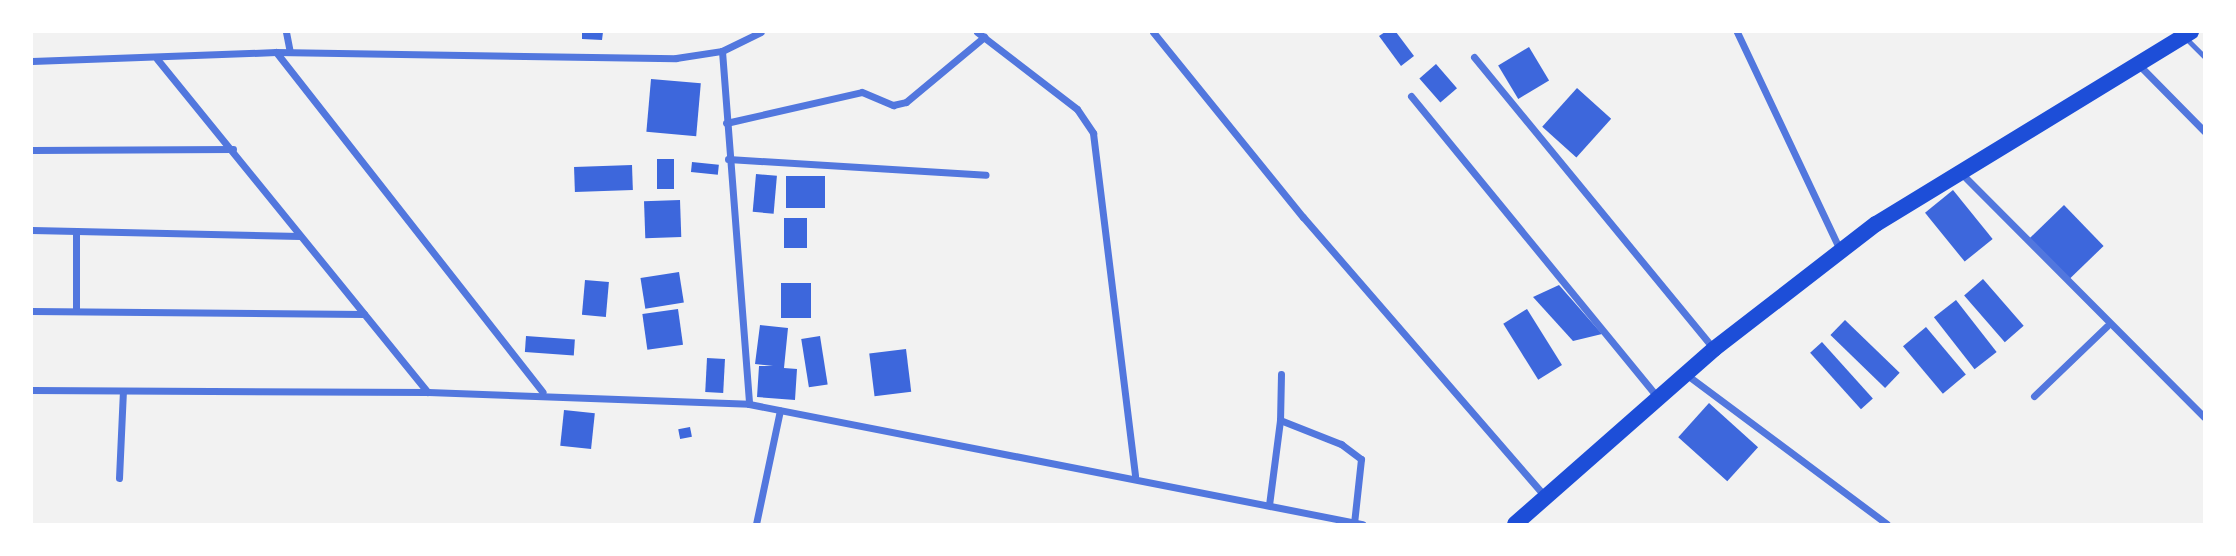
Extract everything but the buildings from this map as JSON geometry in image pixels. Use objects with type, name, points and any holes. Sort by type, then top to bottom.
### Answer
[{"type":"highway","points":[[1515,524],[1544,495],[1714,349],[1840,250],[1958,170],[2188,34]]},
{"type":"street","points":[[286,32],[290,52]]},
{"type":"street","points":[[32,61],[157,59],[276,52],[676,58],[722,51],[761,32]]},
{"type":"street","points":[[1153,32],[1303,217],[1544,495]]},
{"type":"street","points":[[1737,32],[1840,250]]},
{"type":"street","points":[[726,122],[862,92],[893,105],[906,102],[981,34],[1077,109],[1093,133],[1135,475]]},
{"type":"street","points":[[722,51],[728,159],[749,404]]},
{"type":"street","points":[[276,52],[543,392]]},
{"type":"street","points":[[1474,57],[1714,349]]},
{"type":"street","points":[[157,59],[233,149],[300,236],[428,392]]},
{"type":"street","points":[[2139,64],[2204,131]]},
{"type":"street","points":[[1411,96],[1658,398]]},
{"type":"street","points":[[32,150],[233,149]]},
{"type":"street","points":[[728,159],[986,175]]},
{"type":"street","points":[[1958,170],[2107,326],[2204,416]]},
{"type":"street","points":[[32,230],[300,236]]},
{"type":"street","points":[[76,231],[76,311]]},
{"type":"street","points":[[32,311],[364,314]]},
{"type":"street","points":[[2034,396],[2107,326]]},
{"type":"street","points":[[1269,505],[1280,420],[1281,374]]},
{"type":"street","points":[[1686,374],[1887,524]]},
{"type":"street","points":[[32,390],[543,392],[749,404],[1135,475],[1358,524],[1359,456],[1280,420]]},
{"type":"street","points":[[119,478],[123,391]]},
{"type":"street","points":[[757,524],[780,410]]},
{"type":"lane","points":[[2188,34],[2204,56]]}]
